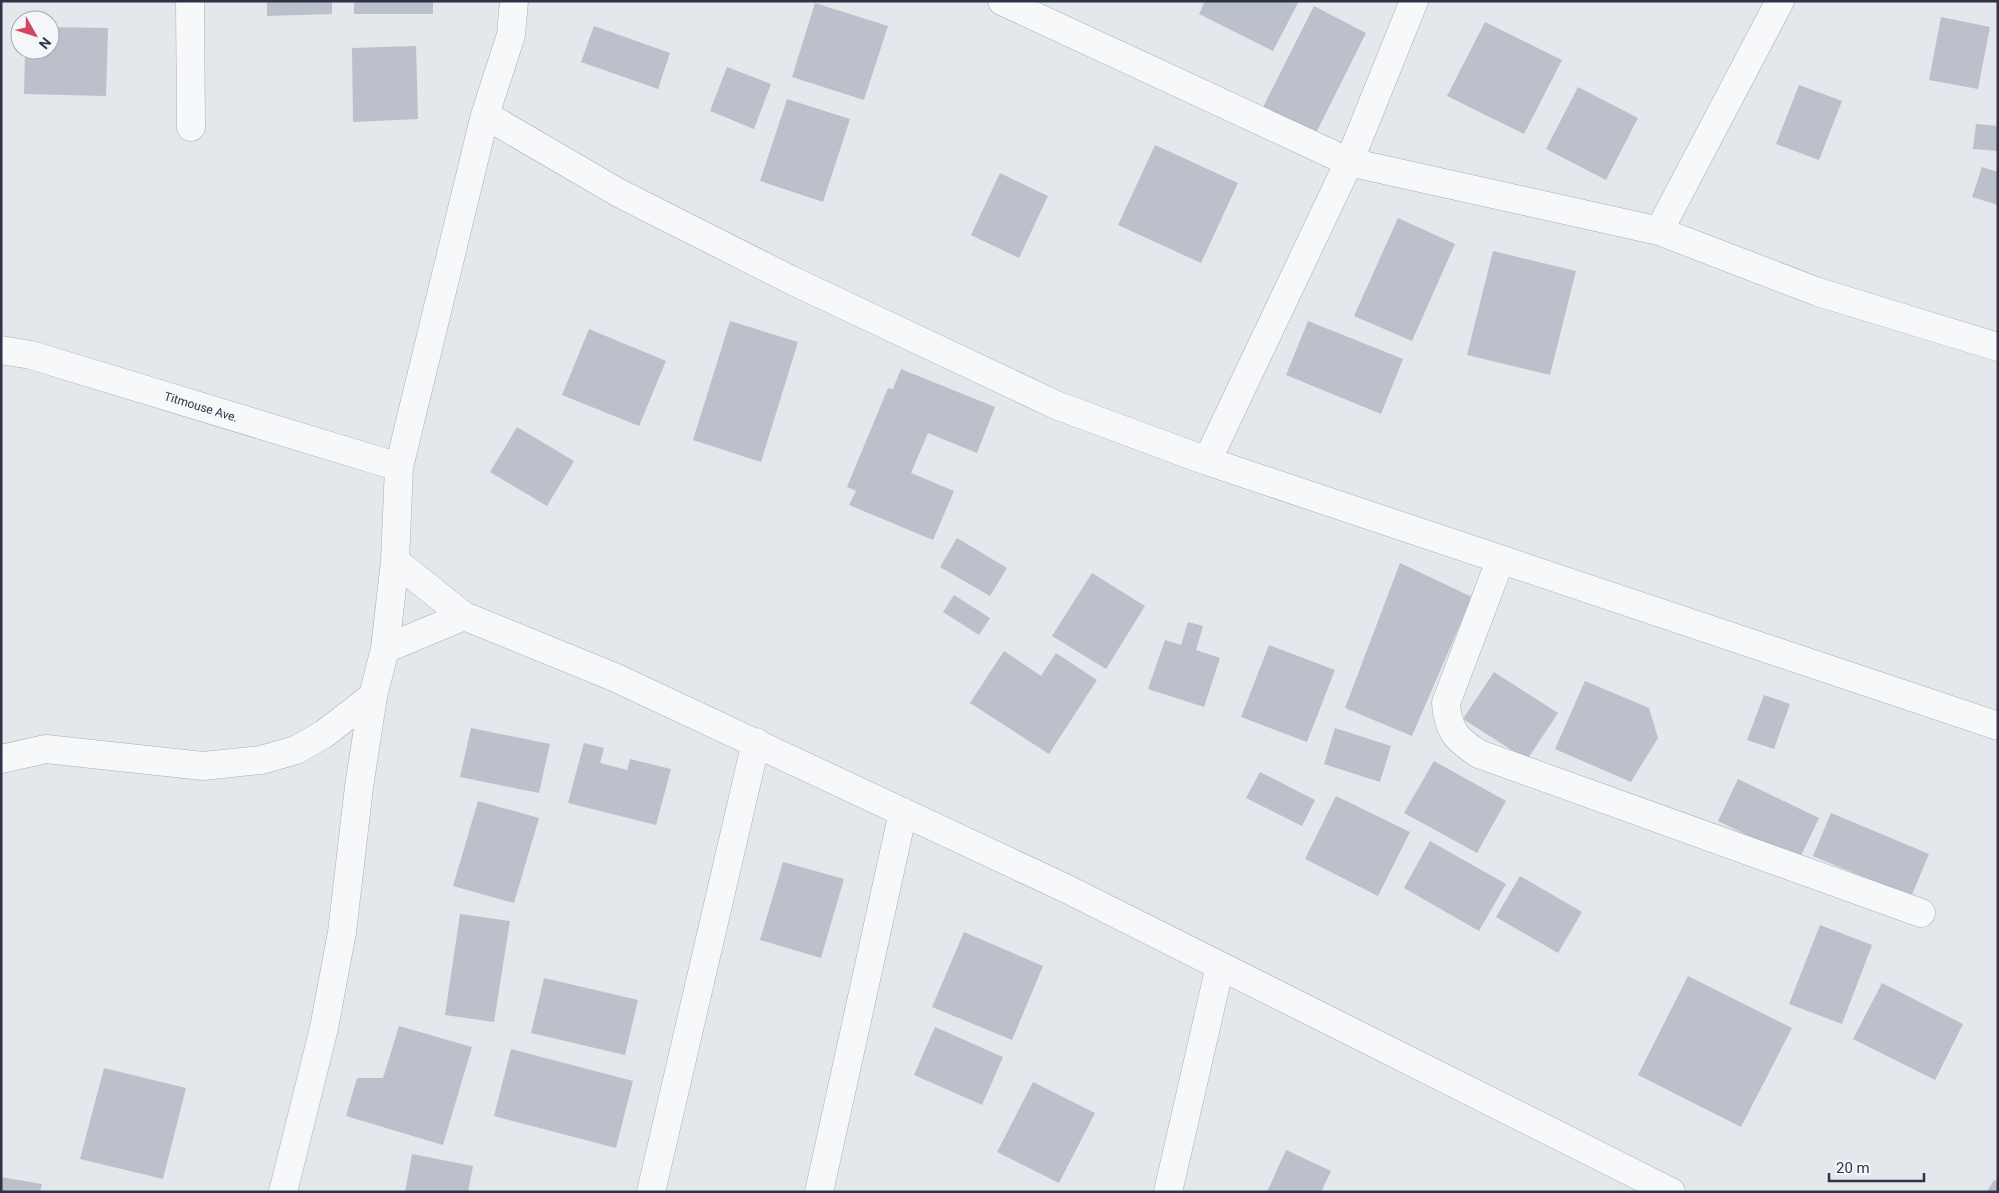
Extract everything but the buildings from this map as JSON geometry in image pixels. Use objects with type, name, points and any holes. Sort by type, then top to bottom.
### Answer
[{"type":"street","points":[[190,1],[191,127]]},
{"type":"street","points":[[283,1192],[324,1028],[342,932],[359,786],[373,696],[385,649],[395,561],[399,467],[484,115],[511,35],[514,1]]},
{"type":"street","points":[[1002,1],[1349,162],[1658,231],[1818,292],[1998,348]]},
{"type":"street","points":[[1207,461],[1349,162],[1414,1]]},
{"type":"street","points":[[1658,231],[1780,1]]},
{"type":"street","points":[[484,115],[619,192],[791,280],[1056,405],[1207,461],[1500,561],[1998,726]]},
{"type":"street","name":"Titmouse Ave.","points":[[1,350],[31,355],[399,467]]},
{"type":"street","points":[[395,561],[464,616],[614,677],[903,812],[1220,966],[1671,1192]]},
{"type":"street","points":[[1500,561],[1446,703],[1447,719],[1457,739],[1479,754],[1921,913]]},
{"type":"street","points":[[385,649],[464,616]]},
{"type":"street","points":[[1,759],[46,750],[202,766],[261,760],[296,750],[324,734],[373,696]]},
{"type":"street","points":[[651,1192],[756,742]]},
{"type":"street","points":[[818,1192],[903,812]]},
{"type":"street","points":[[1168,1192],[1220,966]]}]
